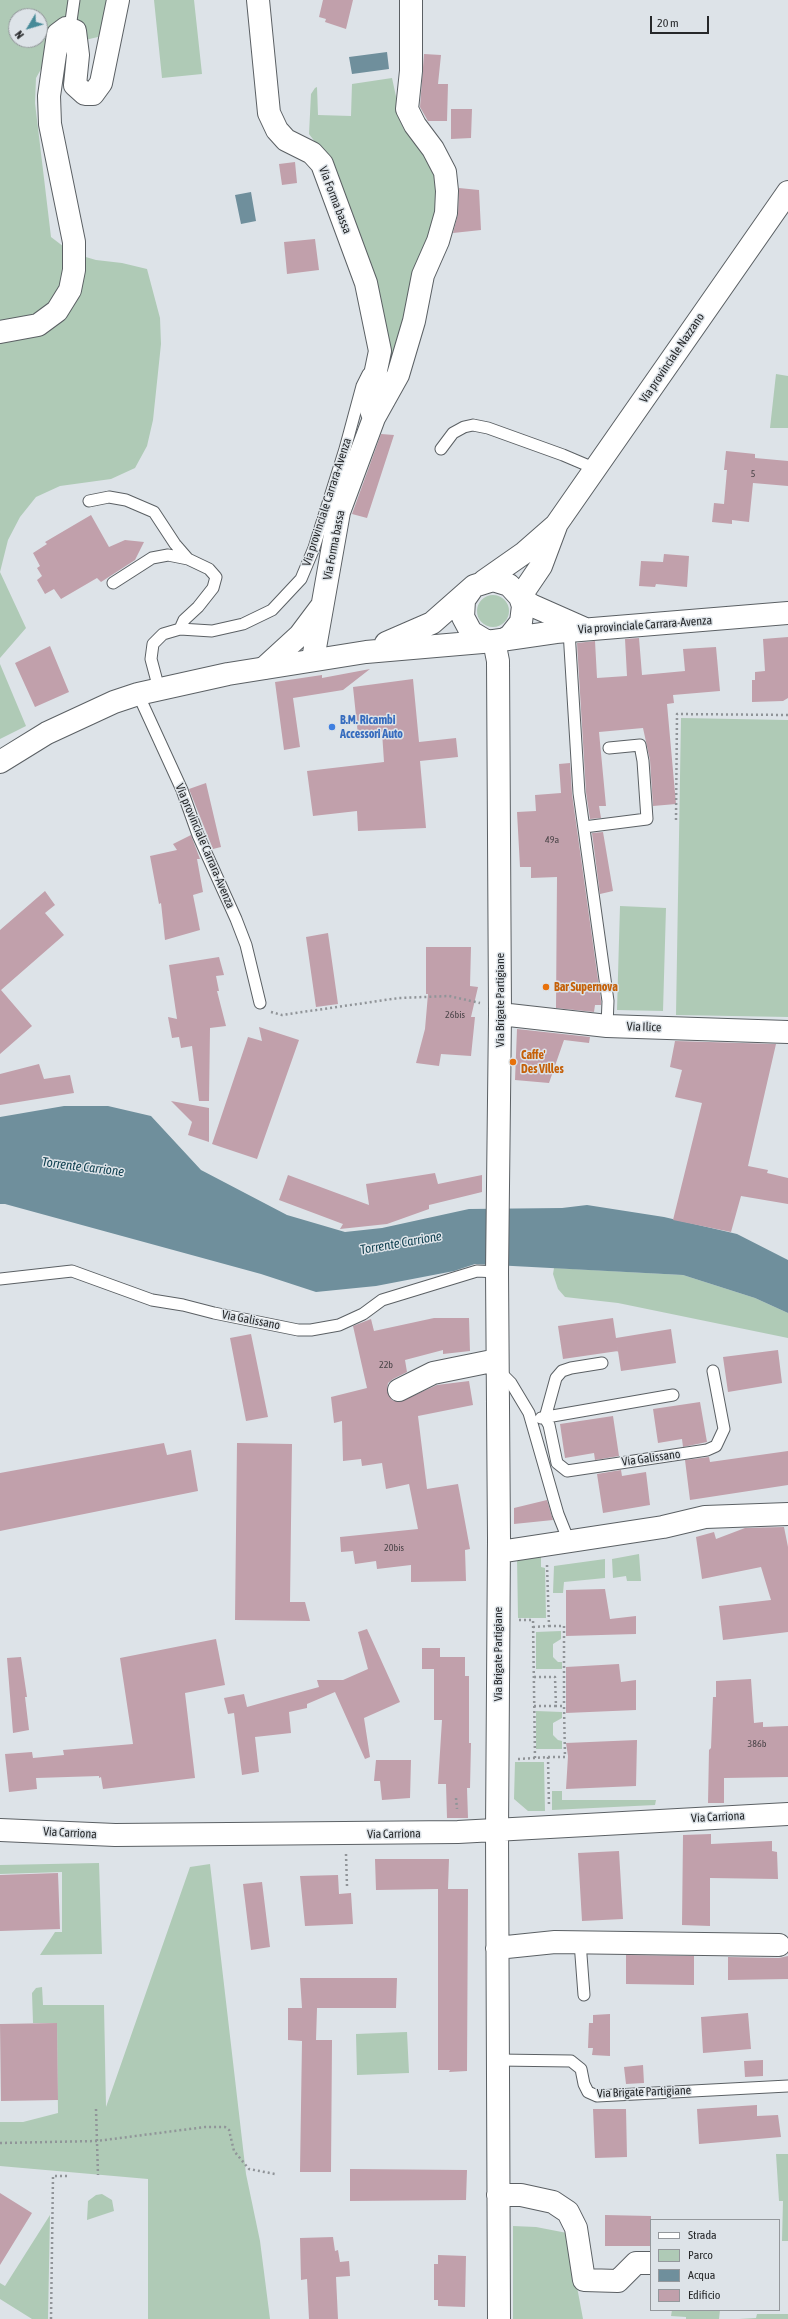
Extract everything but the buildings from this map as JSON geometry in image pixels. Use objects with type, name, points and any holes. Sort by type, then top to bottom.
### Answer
[{"type":"street","points":[[0,332],[38,325],[57,311],[70,290],[74,270],[74,242],[50,124],[49,96],[58,34],[62,29],[70,28],[77,34],[76,85],[85,94],[93,94],[101,83],[118,0]]},
{"type":"street","name":"Via Forma bassa","points":[[258,0],[269,113],[277,130],[286,140],[312,153],[322,164],[366,283],[380,351],[369,404],[374,418]]},
{"type":"street","name":"Via Forma bassa","points":[[314,659],[339,512],[374,418],[398,375],[414,321],[423,275],[438,241],[446,213],[447,191],[445,172],[433,149],[415,125],[407,109],[411,71],[411,0]]},
{"type":"street","name":"Via provinciale Nazzano","points":[[479,584],[524,553],[556,525],[788,192]]},
{"type":"street","name":"Via provinciale Nazzano","points":[[520,597],[541,566],[556,525]]},
{"type":"street","points":[[520,597],[523,606],[521,622],[510,636],[494,640],[471,632],[463,617],[464,600],[479,584],[501,581],[509,585],[520,597],[532,605],[578,630]]},
{"type":"street","name":"Via provinciale Carrara-Avenza","points":[[366,652],[432,623],[479,584]]},
{"type":"street","name":"Via Forma bassa","points":[[264,668],[300,635],[323,604]]},
{"type":"street","name":"Via provinciale Carrara-Avenza","points":[[0,762],[47,733],[114,702],[159,689],[264,668],[366,652],[494,640],[578,630],[787,612]]},
{"type":"street","name":"Via Brigate Partigiane","points":[[494,640],[498,661],[500,1010],[497,1282],[499,1552],[497,1831],[499,2319]]},
{"type":"street","name":"Via Ilice","points":[[500,1010],[607,1026],[788,1032]]},
{"type":"street","points":[[399,1390],[433,1373],[497,1365]]},
{"type":"street","points":[[499,1552],[663,1527],[705,1517],[788,1514]]},
{"type":"street","name":"Via Carriona","points":[[0,1830],[115,1835],[338,1835],[497,1831],[788,1814]]},
{"type":"street","points":[[497,1948],[555,1942],[779,1944]]},
{"type":"street","points":[[498,2195],[521,2195],[553,2202],[568,2212],[576,2228],[584,2280],[618,2281],[636,2264],[650,2263]]},
{"type":"lane","points":[[70,28],[74,0]]},
{"type":"lane","name":"Via provinciale Carrara-Avenza","points":[[159,689],[151,659],[153,644],[163,634],[180,629],[212,631],[243,624],[272,610],[301,578],[314,548],[345,449],[362,386],[370,371],[378,366]]},
{"type":"lane","points":[[441,449],[453,433],[464,427],[473,425],[556,452],[596,469]]},
{"type":"lane","points":[[90,501],[109,497],[126,500],[154,512],[188,559]]},
{"type":"lane","points":[[113,583],[152,558],[168,555],[188,559],[209,569],[216,577],[214,588],[198,607],[184,620],[180,629]]},
{"type":"lane","points":[[578,630],[579,793],[608,1001],[607,1026]]},
{"type":"lane","name":"Via provinciale Carrara-Avenza","points":[[138,694],[182,790],[198,835],[236,919],[246,945],[260,1003]]},
{"type":"lane","points":[[584,827],[647,819],[643,761],[640,745],[609,748]]},
{"type":"lane","name":"Via Galissano","points":[[0,1279],[72,1271],[152,1300],[183,1305],[214,1313],[298,1330],[311,1330],[339,1325],[363,1314],[382,1300],[477,1271],[497,1282]]},
{"type":"lane","points":[[545,1418],[556,1378],[562,1371],[602,1363]]},
{"type":"lane","points":[[497,1365],[511,1383],[529,1413],[558,1514],[566,1534],[572,1540]]},
{"type":"lane","name":"Via Galissano","points":[[545,1418],[549,1425],[557,1463],[567,1471],[707,1450],[720,1441],[724,1429],[713,1371]]},
{"type":"lane","points":[[529,1413],[538,1418],[545,1418],[555,1414],[673,1395]]},
{"type":"lane","points":[[580,1942],[584,1996]]},
{"type":"lane","name":"Via Brigate Partigiane","points":[[498,2060],[571,2061],[581,2069],[584,2084],[588,2092],[597,2096],[788,2086]]},
{"type":"path","points":[[676,820],[677,714],[788,715]]},
{"type":"path","points":[[260,1003],[268,1011],[282,1014],[399,998],[449,996],[500,1010]]},
{"type":"path","points":[[546,1563],[549,1568],[549,1626]]},
{"type":"path","points":[[515,1620],[533,1620],[534,1626],[534,1758]]},
{"type":"path","points":[[513,1760],[565,1757],[564,1626],[534,1626]]},
{"type":"path","points":[[534,1677],[555,1677],[556,1706]]},
{"type":"path","points":[[534,1706],[564,1706]]},
{"type":"path","points":[[548,1757],[549,1814]]},
{"type":"path","points":[[456,1798],[457,1809]]},
{"type":"path","points":[[346,1846],[347,1886]]},
{"type":"path","points":[[96,2109],[98,2175]]},
{"type":"path","points":[[0,2143],[97,2141],[205,2127],[225,2127],[229,2130],[234,2151],[249,2169],[275,2174]]},
{"type":"path","points":[[51,2319],[53,2176],[68,2176]]},
{"type":"green space","points":[[0,0],[113,0],[98,37],[72,43],[49,55],[36,78],[35,103],[51,237],[72,253],[96,260],[122,263],[147,269],[160,318],[161,344],[153,420],[147,446],[135,468],[111,479],[60,486],[36,497],[20,517],[8,540],[0,572]]},
{"type":"green space","points":[[154,0],[194,0],[202,74],[162,78]]},
{"type":"green space","points":[[392,78],[400,115],[438,178],[436,221],[397,360],[390,358],[334,167],[309,134],[311,94],[315,88],[317,87],[318,115],[351,116],[352,84]]},
{"type":"green space","points":[[776,374],[788,376],[788,428],[770,428]]},
{"type":"green space","points":[[0,572],[26,628],[0,658]]},
{"type":"green space","points":[[490,595],[496,595],[505,599],[509,611],[505,623],[496,627],[490,627],[481,623],[477,614],[477,608],[481,599]]},
{"type":"green space","points":[[0,664],[26,726],[0,739]]},
{"type":"green space","points":[[681,718],[788,720],[788,1017],[676,1015]]},
{"type":"green space","points":[[620,906],[666,908],[663,1011],[617,1010]]},
{"type":"green space","points":[[554,1268],[683,1275],[755,1298],[788,1313],[788,1338],[618,1303],[565,1297],[558,1289],[553,1274]]},
{"type":"green space","points":[[639,1554],[641,1581],[627,1581],[626,1576],[613,1578],[612,1559]]},
{"type":"green space","points":[[517,1557],[541,1557],[541,1567],[545,1568],[546,1618],[518,1618]]},
{"type":"green space","points":[[605,1559],[605,1578],[564,1582],[563,1593],[553,1593],[554,1566]]},
{"type":"green space","points":[[561,1631],[561,1639],[553,1644],[553,1657],[558,1662],[562,1662],[562,1669],[536,1669],[536,1632]]},
{"type":"green space","points":[[536,1711],[562,1712],[562,1718],[553,1723],[553,1735],[558,1740],[562,1741],[562,1749],[536,1749]]},
{"type":"green space","points":[[515,1762],[544,1762],[545,1811],[528,1811],[514,1799]]},
{"type":"green space","points":[[552,1791],[562,1791],[562,1800],[656,1800],[655,1805],[552,1810]]},
{"type":"green space","points":[[99,1863],[102,1954],[40,1955],[55,1932],[62,1932],[62,1872],[0,1874],[0,1865]]},
{"type":"green space","points":[[210,1864],[246,2174],[260,2241],[270,2319],[148,2319],[148,2179],[0,2166],[0,2122],[23,2122],[58,2113],[57,2023],[33,2023],[32,1993],[36,1988],[42,1987],[43,2005],[104,2005],[106,2107],[190,1867]]},
{"type":"green space","points":[[407,2032],[409,2073],[357,2075],[356,2034]]},
{"type":"green space","points":[[776,2154],[788,2154],[788,2241],[782,2241],[783,2201],[779,2201]]},
{"type":"green space","points":[[102,2194],[112,2200],[114,2211],[87,2220],[88,2201],[96,2195]]},
{"type":"green space","points":[[50,2215],[48,2319],[32,2319],[0,2299],[0,2283],[5,2286]]},
{"type":"green space","points":[[513,2226],[536,2227],[567,2233],[583,2319],[513,2319]]},
{"type":"green space","points":[[672,2311],[720,2311],[719,2319],[686,2319],[686,2317],[671,2316]]},
{"type":"green space","points":[[757,2314],[788,2314],[788,2319],[739,2319],[756,2318]]},
{"type":"water","points":[[387,52],[389,69],[352,74],[349,57]]},
{"type":"water","points":[[251,192],[256,221],[241,224],[235,195]]},
{"type":"water","name":"Torrente Carrione","points":[[64,1106],[108,1106],[151,1116],[201,1170],[287,1215],[345,1232],[382,1228],[469,1209],[562,1208],[587,1205],[664,1217],[737,1234],[788,1260],[788,1313],[755,1298],[683,1275],[475,1264],[454,1271],[376,1286],[316,1292],[261,1274],[5,1204],[0,1204],[0,1117]]},
{"type":"place","name":"B.M. Ricambi Accessori Auto","points":[[332,727]]},
{"type":"place","name":"Bar Supernova","points":[[546,987]]},
{"type":"place","name":"Caffe' Des Villes","points":[[513,1062]]}]
